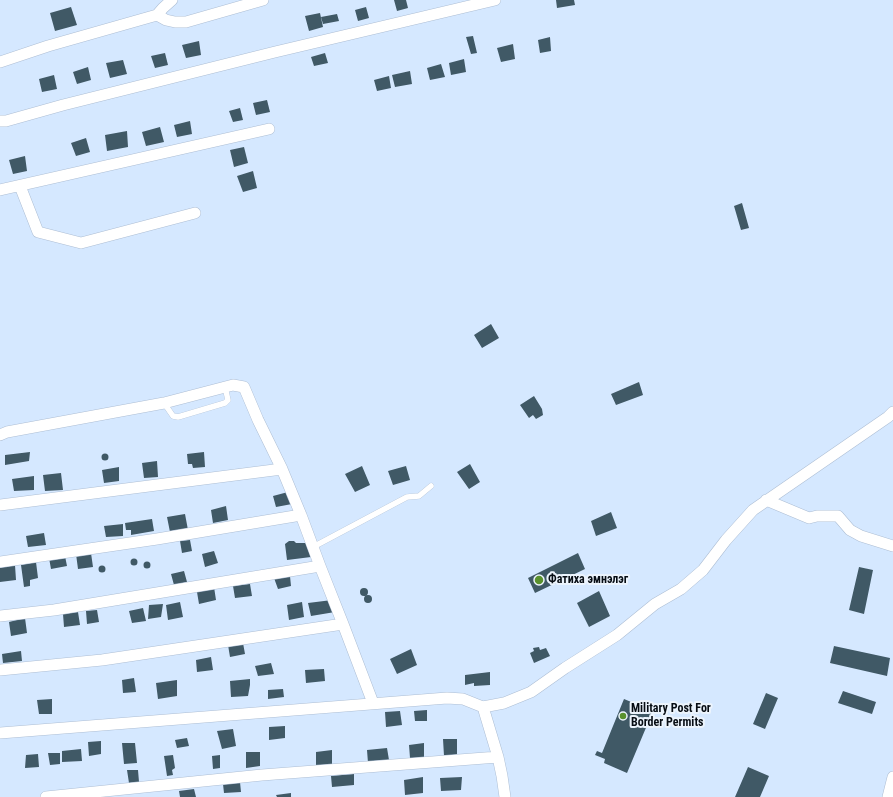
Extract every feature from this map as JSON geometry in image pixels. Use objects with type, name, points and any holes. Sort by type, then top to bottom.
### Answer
[{"type":"street","points":[[0,62],[48,46],[158,15],[172,0]]},
{"type":"street","points":[[158,15],[166,20],[186,22],[263,0]]},
{"type":"street","points":[[0,121],[6,121],[275,52],[495,0]]},
{"type":"street","points":[[0,190],[269,129]]},
{"type":"street","points":[[20,186],[38,232],[81,243],[195,213]]},
{"type":"street","points":[[0,435],[7,432],[164,403],[233,385],[244,387],[282,469],[301,515],[373,703]]},
{"type":"street","points":[[0,733],[447,698],[463,699],[483,707],[504,703],[531,692],[565,668],[617,635],[655,604],[681,589],[703,570],[726,540],[753,510],[888,417],[893,412]]},
{"type":"street","points":[[0,505],[282,469]]},
{"type":"street","points":[[766,500],[809,518],[817,516],[838,516],[850,530],[861,536],[893,546]]},
{"type":"street","points":[[0,562],[156,540],[301,515]]},
{"type":"street","points":[[0,616],[54,610],[320,566]]},
{"type":"street","points":[[0,670],[102,660],[343,624]]},
{"type":"street","points":[[483,707],[498,757],[505,797]]},
{"type":"street","points":[[46,797],[262,775],[498,757]]},
{"type":"street","points":[[888,797],[893,777]]},
{"type":"lane","points":[[164,403],[173,416],[178,417],[225,403],[228,400],[225,387]]},
{"type":"lane","points":[[313,547],[407,497],[419,496],[431,486]]},
{"type":"building","points":[[394,0],[406,0],[408,8],[397,11]]},
{"type":"building","points":[[556,0],[574,0],[575,5],[557,8]]},
{"type":"building","points":[[71,7],[77,25],[55,31],[50,13]]},
{"type":"building","points":[[366,7],[369,18],[358,21],[355,10]]},
{"type":"building","points":[[320,13],[323,27],[309,31],[305,16]]},
{"type":"building","points":[[337,14],[339,21],[323,24],[321,17]]},
{"type":"building","points":[[473,36],[477,53],[471,54],[466,37]]},
{"type":"building","points":[[550,37],[551,51],[540,53],[538,40]]},
{"type":"building","points":[[199,41],[201,55],[186,58],[182,45]]},
{"type":"building","points":[[513,44],[515,59],[501,62],[497,48]]},
{"type":"building","points":[[165,53],[168,65],[155,68],[151,56]]},
{"type":"building","points":[[325,53],[328,63],[314,66],[311,57]]},
{"type":"building","points":[[464,59],[466,72],[451,75],[449,63]]},
{"type":"building","points":[[123,60],[127,74],[110,78],[106,63]]},
{"type":"building","points":[[441,64],[445,77],[430,80],[427,68]]},
{"type":"building","points":[[88,67],[91,80],[77,84],[73,72]]},
{"type":"building","points":[[410,71],[412,84],[395,87],[392,75]]},
{"type":"building","points":[[54,75],[57,89],[42,92],[39,79]]},
{"type":"building","points":[[389,76],[391,88],[377,91],[374,80]]},
{"type":"building","points":[[267,100],[270,112],[256,115],[253,103]]},
{"type":"building","points":[[240,108],[243,120],[233,122],[229,111]]},
{"type":"building","points":[[190,121],[192,134],[177,137],[174,125]]},
{"type":"building","points":[[160,127],[164,142],[146,146],[142,132]]},
{"type":"building","points":[[127,131],[128,147],[107,151],[105,135]]},
{"type":"building","points":[[86,138],[90,152],[76,156],[71,143]]},
{"type":"building","points":[[244,147],[248,163],[234,167],[230,150]]},
{"type":"building","points":[[25,156],[27,171],[13,174],[9,160]]},
{"type":"building","points":[[253,171],[257,188],[243,192],[237,176]]},
{"type":"building","points":[[742,203],[749,228],[741,230],[734,206]]},
{"type":"building","points":[[491,324],[499,338],[482,348],[474,335]]},
{"type":"building","points":[[639,382],[643,395],[616,405],[611,394]]},
{"type":"building","points":[[534,396],[542,409],[543,415],[536,419],[533,415],[529,418],[520,405]]},
{"type":"building","points":[[30,452],[29,461],[5,465],[5,455]]},
{"type":"building","points":[[204,452],[205,467],[193,468],[192,464],[188,464],[187,454]]},
{"type":"building","points":[[105,453],[108,454],[108,460],[105,461],[102,460],[101,457],[102,454]]},
{"type":"building","points":[[157,461],[158,477],[144,478],[142,463]]},
{"type":"building","points":[[470,464],[480,482],[469,489],[457,472]]},
{"type":"building","points":[[362,466],[370,485],[355,492],[345,474]]},
{"type":"building","points":[[406,466],[410,480],[393,485],[388,471]]},
{"type":"building","points":[[119,467],[119,481],[104,483],[102,470]]},
{"type":"building","points":[[61,473],[63,490],[45,491],[43,475]]},
{"type":"building","points":[[34,476],[34,490],[14,491],[12,479]]},
{"type":"building","points":[[288,492],[292,504],[276,507],[273,496]]},
{"type":"building","points":[[226,506],[228,520],[213,523],[211,510]]},
{"type":"building","points":[[611,512],[617,528],[596,536],[591,521]]},
{"type":"building","points":[[185,514],[188,530],[170,532],[167,517]]},
{"type":"building","points":[[152,519],[154,531],[131,535],[131,530],[126,530],[125,523]]},
{"type":"building","points":[[123,524],[123,536],[106,537],[104,526]]},
{"type":"building","points":[[44,533],[46,545],[28,547],[26,536]]},
{"type":"building","points":[[190,540],[192,551],[182,553],[180,541]]},
{"type":"building","points":[[289,541],[294,541],[296,543],[307,543],[311,557],[287,560],[285,544]]},
{"type":"building","points":[[214,551],[218,563],[205,567],[202,554]]},
{"type":"building","points":[[91,553],[93,567],[78,569],[76,554]]},
{"type":"building","points":[[578,553],[585,569],[535,593],[528,578]]},
{"type":"building","points":[[65,556],[67,566],[51,569],[49,558]]},
{"type":"building","points":[[134,558],[137,559],[137,565],[134,566],[131,565],[130,562],[131,559]]},
{"type":"building","points":[[147,561],[150,562],[150,568],[147,569],[144,568],[143,565],[144,562]]},
{"type":"building","points":[[36,562],[38,578],[30,580],[30,586],[24,587],[21,565]]},
{"type":"building","points":[[15,565],[16,580],[0,582],[0,567]]},
{"type":"building","points":[[102,565],[105,566],[105,572],[102,573],[99,572],[98,569],[99,566]]},
{"type":"building","points":[[859,567],[873,570],[864,614],[849,610]]},
{"type":"building","points":[[184,571],[187,582],[174,585],[171,574]]},
{"type":"building","points":[[290,576],[291,586],[278,589],[274,578]]},
{"type":"building","points":[[250,584],[252,596],[235,598],[233,586]]},
{"type":"building","points":[[214,587],[216,600],[199,604],[197,592]]},
{"type":"building","points":[[362,588],[366,588],[368,592],[366,596],[362,596],[360,594],[360,590]]},
{"type":"building","points":[[599,591],[610,616],[589,627],[577,603]]},
{"type":"building","points":[[366,595],[370,595],[372,599],[370,603],[366,603],[364,601],[364,597]]},
{"type":"building","points":[[332,600],[335,612],[311,616],[308,603]]},
{"type":"building","points":[[180,602],[183,617],[168,620],[166,605]]},
{"type":"building","points":[[302,602],[304,617],[289,620],[287,605]]},
{"type":"building","points":[[163,604],[161,617],[148,619],[149,605]]},
{"type":"building","points":[[143,608],[146,621],[132,623],[129,611]]},
{"type":"building","points":[[97,610],[99,622],[87,624],[86,611]]},
{"type":"building","points":[[78,612],[80,625],[64,627],[63,614]]},
{"type":"building","points":[[25,618],[27,633],[11,636],[9,622]]},
{"type":"building","points":[[243,643],[245,654],[230,657],[228,645]]},
{"type":"building","points":[[834,646],[890,658],[887,676],[830,663]]},
{"type":"building","points":[[539,647],[540,650],[546,648],[550,656],[534,663],[530,653],[534,651],[533,648]]},
{"type":"building","points":[[411,649],[417,665],[397,674],[390,659]]},
{"type":"building","points":[[21,651],[22,661],[3,663],[2,654]]},
{"type":"building","points":[[211,657],[213,670],[197,672],[196,660]]},
{"type":"building","points":[[271,663],[274,674],[258,676],[255,666]]},
{"type":"building","points":[[324,669],[325,681],[306,683],[305,670]]},
{"type":"building","points":[[490,672],[490,685],[474,686],[474,683],[465,685],[465,675]]},
{"type":"building","points":[[134,678],[136,692],[123,693],[122,680]]},
{"type":"building","points":[[250,679],[248,696],[231,697],[230,681]]},
{"type":"building","points":[[177,680],[177,696],[158,699],[156,683]]},
{"type":"building","points":[[283,689],[284,697],[268,699],[268,690]]},
{"type":"building","points":[[843,691],[876,702],[872,714],[838,703]]},
{"type":"building","points":[[766,693],[778,698],[765,729],[753,724]]},
{"type":"building","points":[[52,699],[52,714],[39,714],[37,700]]},
{"type":"building","points":[[624,699],[653,711],[627,773],[604,763],[605,759],[595,755],[597,751],[602,753]]},
{"type":"building","points":[[427,710],[427,721],[415,721],[414,711]]},
{"type":"building","points":[[400,711],[402,725],[386,727],[385,712]]},
{"type":"building","points":[[285,726],[285,738],[269,740],[269,727]]},
{"type":"building","points":[[233,729],[236,746],[222,749],[217,731]]},
{"type":"building","points":[[187,738],[189,746],[177,748],[175,740]]},
{"type":"building","points":[[443,739],[457,739],[457,755],[444,756]]},
{"type":"building","points":[[101,741],[101,754],[89,756],[88,742]]},
{"type":"building","points":[[122,743],[135,743],[137,763],[124,764]]},
{"type":"building","points":[[424,743],[424,758],[410,758],[409,745]]},
{"type":"building","points":[[387,748],[389,760],[368,763],[367,750]]},
{"type":"building","points":[[81,749],[82,761],[62,762],[62,751]]},
{"type":"building","points":[[332,750],[332,766],[316,767],[316,752]]},
{"type":"building","points":[[246,752],[260,752],[260,766],[246,768]]},
{"type":"building","points":[[48,753],[60,753],[60,764],[50,765]]},
{"type":"building","points":[[38,754],[39,767],[25,768],[26,755]]},
{"type":"building","points":[[173,755],[175,768],[172,770],[173,775],[167,776],[164,756]]},
{"type":"building","points":[[220,755],[220,768],[213,769],[212,756]]},
{"type":"building","points":[[748,767],[769,776],[760,797],[735,797]]},
{"type":"building","points":[[127,770],[138,770],[139,782],[129,783]]},
{"type":"building","points":[[354,774],[354,785],[332,787],[331,776]]},
{"type":"building","points":[[423,777],[423,793],[405,795],[404,780]]},
{"type":"building","points":[[462,777],[461,790],[441,791],[440,778]]},
{"type":"building","points":[[240,782],[241,792],[224,793],[223,784]]},
{"type":"building","points":[[194,789],[196,797],[180,797],[179,791]]},
{"type":"building","points":[[291,793],[291,797],[277,797],[276,795]]},
{"type":"place","name":"Фатиха эмнэлэг","points":[[539,580]]},
{"type":"place","name":"Military Post For Border Permits","points":[[623,716]]}]
